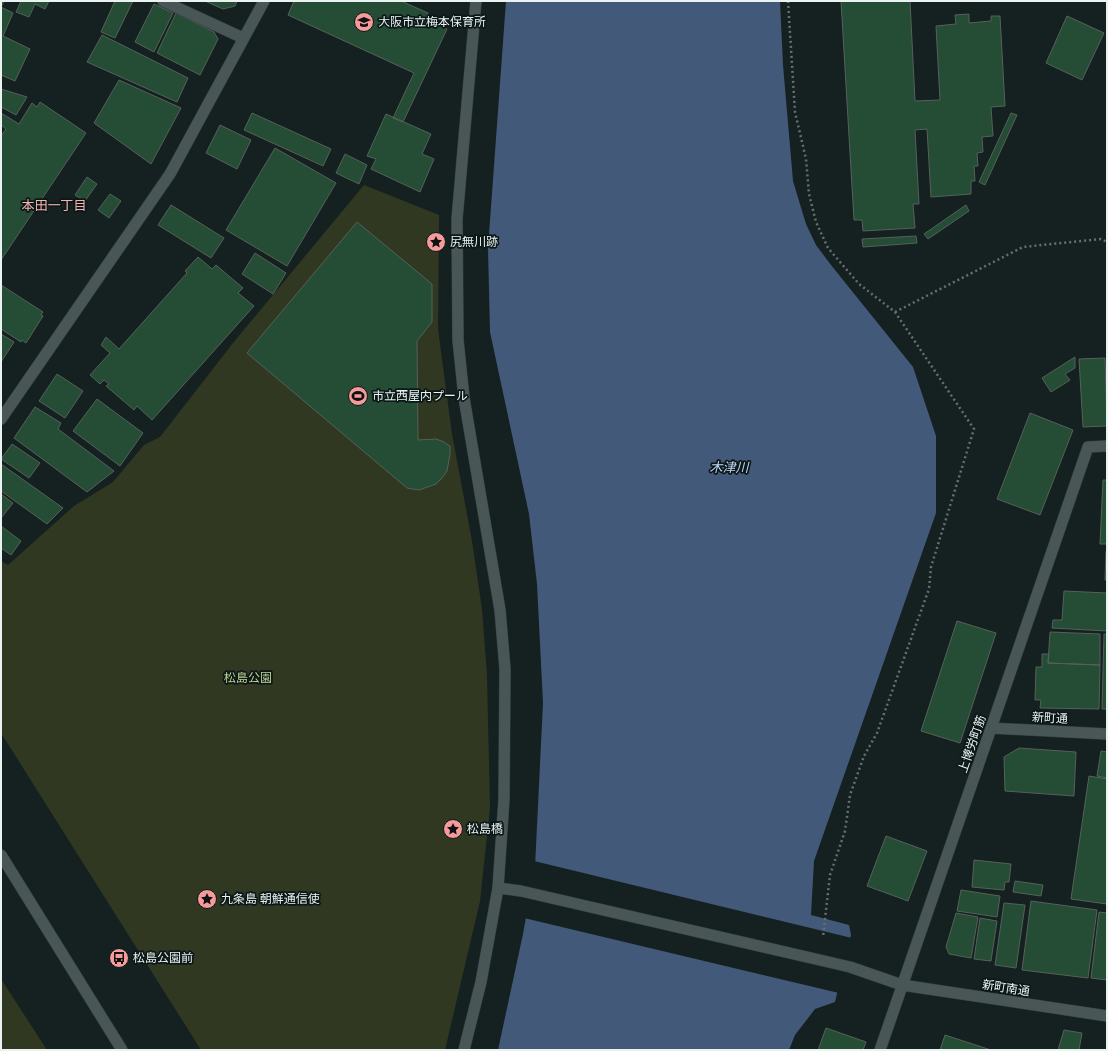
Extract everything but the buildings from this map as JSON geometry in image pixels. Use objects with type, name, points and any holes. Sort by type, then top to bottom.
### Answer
[{"type":"street","points":[[163,1],[243,38]]},
{"type":"street","points":[[1,419],[170,174],[264,1]]},
{"type":"street","points":[[464,1050],[481,982],[498,888],[504,799],[504,662],[500,610],[464,398],[458,340],[457,219],[476,1]]},
{"type":"street","name":"上博労町筋","points":[[880,1050],[1088,447],[1107,446]]},
{"type":"street","name":"新町通","points":[[991,728],[1107,734]]},
{"type":"street","points":[[1,855],[122,1050]]},
{"type":"street","name":"新町南通","points":[[498,888],[521,891],[850,967],[902,985],[1107,1016]]},
{"type":"path","points":[[788,1],[795,112],[806,160],[809,194],[816,222],[828,248],[859,284],[895,312],[974,429],[931,567],[929,589],[877,733],[864,756],[850,796],[845,830],[830,875],[824,937]]},
{"type":"path","points":[[895,312],[1023,247],[1102,239],[1107,242]]},
{"type":"green space","name":"松島公園","points":[[364,185],[439,215],[438,329],[452,434],[472,541],[482,609],[487,676],[490,808],[480,901],[445,1050],[201,1050],[1,733],[1,561],[8,565],[74,506],[113,482],[144,445],[160,437],[233,343]]},
{"type":"green space","points":[[1,979],[47,1050],[1,1050]]},
{"type":"water","name":"木津川","points":[[506,1],[780,1],[783,65],[793,181],[806,224],[816,245],[913,367],[936,436],[936,513],[814,861],[811,915],[849,925],[851,935],[835,1002],[815,1009],[795,1035],[789,1050],[498,1050],[523,934],[535,867],[543,703],[537,584],[529,514],[490,332],[488,248]]},
{"type":"pier","name":"松島橋","points":[[534,861],[852,938],[839,993],[524,918]]},
{"type":"place","name":"大阪市立梅本保育所","points":[[364,22]]},
{"type":"place","name":"尻無川跡","points":[[436,242]]},
{"type":"place","name":"市立西屋内プール","points":[[358,396]]},
{"type":"place","name":"松島橋","points":[[453,829]]},
{"type":"place","name":"九条島 朝鮮通信使","points":[[207,899]]},
{"type":"place","name":"松島公園前","points":[[119,958]]},
{"type":"district","name":"本田一丁目","points":[[54,205]]}]
